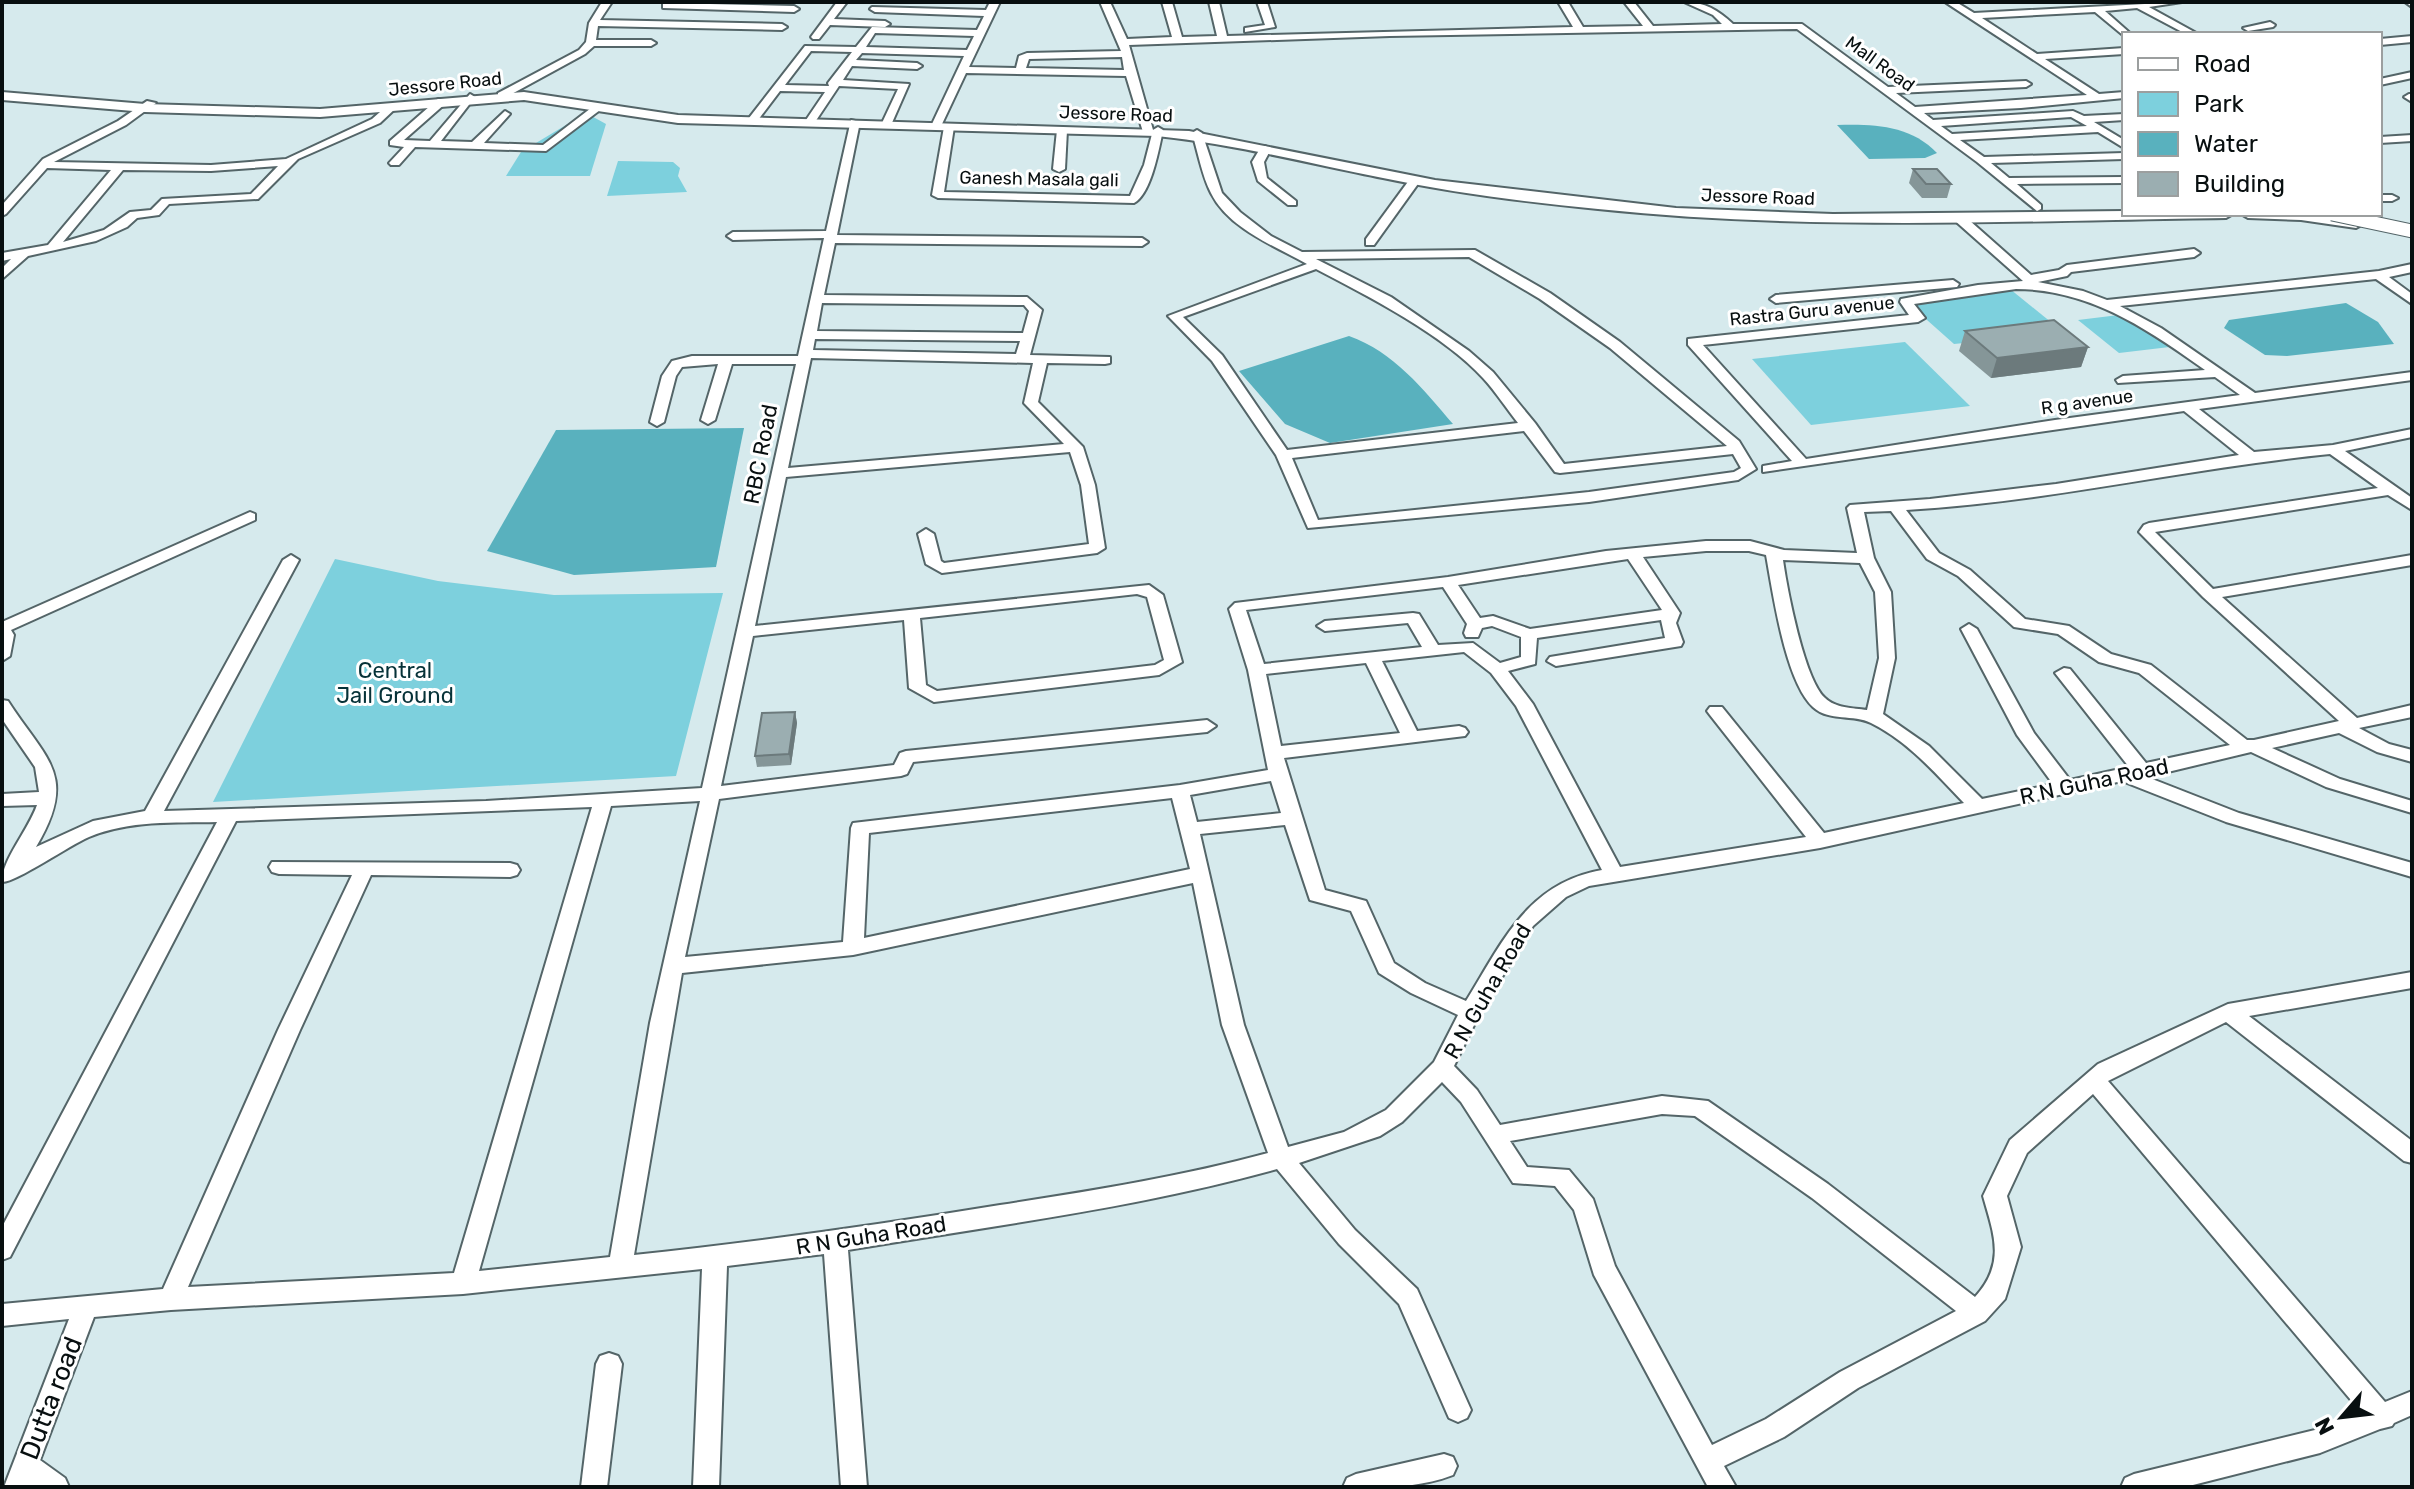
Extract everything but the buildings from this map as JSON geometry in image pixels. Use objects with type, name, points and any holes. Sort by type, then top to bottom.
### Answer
[{"type":"main road","name":"Jessore Road","points":[[2,89],[148,105],[336,107],[505,93],[571,96],[646,112],[854,123],[1197,134],[1457,182],[1647,208]]},
{"type":"main road","name":"Jessore Road","points":[[2,96],[320,113],[505,93],[544,97],[654,118],[1153,131]]},
{"type":"main road","name":"Jessore Road","points":[[1197,134],[1414,181],[1647,208],[1845,218],[2122,215]]},
{"type":"main road","name":"Jessore Road","points":[[1690,211],[2122,208]]},
{"type":"main road","points":[[1690,211],[1801,214],[2122,208]]},
{"type":"main road","points":[[2338,216],[2412,231]]},
{"type":"main road","points":[[2365,216],[2412,231]]},
{"type":"street","points":[[591,43],[594,23],[607,2]]},
{"type":"street","points":[[816,37],[842,2]]},
{"type":"street","points":[[1105,2],[1125,48],[1130,73],[1153,131]]},
{"type":"street","points":[[1167,2],[1178,42]]},
{"type":"street","points":[[1214,2],[1221,35]]},
{"type":"street","points":[[1021,71],[1027,56],[1178,42],[1269,28],[1262,2]]},
{"type":"street","points":[[1563,2],[1580,30]]},
{"type":"street","points":[[1629,2],[1651,29]]},
{"type":"street","points":[[1689,2],[1716,13],[1731,28]]},
{"type":"street","points":[[1950,2],[2098,98]]},
{"type":"street","points":[[2040,2],[2054,12]]},
{"type":"street","points":[[1972,16],[2177,2]]},
{"type":"street","points":[[654,24],[668,4],[797,6]]},
{"type":"street","points":[[865,23],[877,5],[992,7]]},
{"type":"street","points":[[594,23],[780,31],[797,6]]},
{"type":"street","points":[[2140,6],[2189,32]]},
{"type":"street","name":"Ganesh Masala gali","points":[[992,7],[961,70],[943,126],[938,195],[1132,205],[1150,165],[1153,131]]},
{"type":"street","points":[[2097,9],[2124,32]]},
{"type":"street","points":[[827,22],[982,29]]},
{"type":"street","points":[[2255,32],[2248,28],[2270,25]]},
{"type":"street","name":"Mall Road","points":[[1221,35],[1799,26],[1981,160],[2037,207]]},
{"type":"street","points":[[811,120],[831,86],[872,30],[982,29]]},
{"type":"street","points":[[2382,42],[2412,39]]},
{"type":"street","points":[[505,93],[573,58],[591,43],[651,43]]},
{"type":"street","points":[[754,118],[808,48],[970,53]]},
{"type":"street","points":[[2033,57],[2122,51]]},
{"type":"street","points":[[847,63],[917,66]]},
{"type":"street","points":[[961,70],[1130,73]]},
{"type":"street","points":[[2382,82],[2412,75]]},
{"type":"street","points":[[1884,90],[2026,84]]},
{"type":"street","points":[[778,88],[905,86],[887,123]]},
{"type":"street","points":[[1913,110],[2122,95]]},
{"type":"street","points":[[433,144],[470,97]]},
{"type":"street","points":[[442,101],[394,143],[546,148],[599,107]]},
{"type":"street","points":[[2,212],[42,165],[148,105]]},
{"type":"street","points":[[2,257],[124,227],[134,215],[155,213],[166,201],[250,199],[289,162],[376,121],[392,107]]},
{"type":"street","points":[[475,146],[505,114]]},
{"type":"street","points":[[1930,123],[2073,114],[2122,144]]},
{"type":"street","points":[[2082,119],[2122,117]]},
{"type":"street","name":"RBC Road","points":[[620,1267],[661,1023],[854,123]]},
{"type":"street","points":[[1948,137],[2100,129]]},
{"type":"street","points":[[1059,169],[1062,130]]},
{"type":"street","points":[[1197,134],[1217,194],[1267,239],[1386,300],[1446,340],[1488,375],[1560,469],[1737,449]]},
{"type":"street","points":[[2382,140],[2412,138]]},
{"type":"street","points":[[395,163],[413,143]]},
{"type":"street","points":[[1265,149],[1258,162],[1262,179],[1292,203]]},
{"type":"street","points":[[1981,160],[2122,156]]},
{"type":"street","points":[[42,165],[211,168],[289,162]]},
{"type":"street","points":[[53,246],[119,167]]},
{"type":"street","points":[[2006,181],[2122,180]]},
{"type":"street","points":[[1370,242],[1414,181]]},
{"type":"street","points":[[934,208],[938,195]]},
{"type":"street","points":[[1957,216],[2033,283],[2067,269],[2194,253]]},
{"type":"street","points":[[733,236],[1142,242]]},
{"type":"street","points":[[2,275],[25,252]]},
{"type":"street","points":[[1300,256],[1471,253],[1545,296],[1615,345],[1737,449],[1749,469],[1738,476],[1589,497],[1313,525],[1283,455],[1266,425],[1217,358],[1174,316],[1316,265]]},
{"type":"street","name":"Rastra Guru avenue","points":[[2109,303],[2379,275],[2412,268]]},
{"type":"street","points":[[2379,275],[2412,300]]},
{"type":"street","points":[[1776,299],[1951,283],[1970,292]]},
{"type":"street","name":"Rastra Guru avenue","points":[[1803,464],[1693,342],[1918,318],[1906,302],[2033,283],[2109,303],[2252,397]]},
{"type":"street","points":[[818,299],[1021,300],[1032,303],[1036,310],[1022,358]]},
{"type":"street","points":[[809,335],[1030,337]]},
{"type":"street","points":[[657,422],[669,376],[677,364],[803,357],[1105,360]]},
{"type":"street","points":[[926,534],[934,564],[942,568],[1097,548],[1088,485],[1076,447],[1031,403],[1041,359]]},
{"type":"street","points":[[708,420],[726,360]]},
{"type":"street","points":[[2123,380],[2217,373]]},
{"type":"street","name":"R g avenue","points":[[1768,469],[2187,406],[2412,376]]},
{"type":"street","points":[[2187,406],[2251,457]]},
{"type":"street","points":[[1283,455],[1530,426]]},
{"type":"street","points":[[1874,716],[1887,658],[1883,592],[1866,558],[1855,508],[2056,488],[2251,457],[2333,449],[2412,433]]},
{"type":"street","points":[[778,473],[1076,447]]},
{"type":"street","points":[[2333,449],[2412,505]]},
{"type":"street","points":[[2393,490],[2149,528],[2147,532],[2160,549],[2346,724],[2383,748],[2412,756]]},
{"type":"street","points":[[1895,506],[1933,556],[1964,573],[2020,623],[2063,630],[2105,658],[2145,669],[2248,746],[2291,767],[2412,807]]},
{"type":"street","points":[[2,656],[6,635],[2,628],[250,517]]},
{"type":"street","points":[[1470,1012],[1418,988],[1386,968],[1359,906],[1317,895],[1278,774],[1257,670],[1237,609],[1241,606],[1448,582],[1632,553],[1750,546],[1783,555],[1866,558]]},
{"type":"street","points":[[1773,552],[1801,671],[1813,697],[1834,710],[1874,716],[1923,750],[1977,805]]},
{"type":"street","points":[[1632,553],[1672,613]]},
{"type":"street","points":[[151,817],[291,560]]},
{"type":"street","points":[[2209,594],[2412,560]]},
{"type":"street","points":[[1448,582],[1475,624]]},
{"type":"street","points":[[746,632],[1149,590],[1155,595],[1173,662],[1159,670],[934,697],[918,688],[912,615]]},
{"type":"street","points":[[1475,624],[1493,621],[1529,634],[1672,613]]},
{"type":"street","points":[[1556,661],[1675,642],[1668,623],[1672,613]]},
{"type":"street","points":[[1325,626],[1413,618],[1432,650]]},
{"type":"street","points":[[1467,647],[1475,624]]},
{"type":"street","points":[[1969,629],[2026,735],[2066,788]]},
{"type":"street","points":[[1497,669],[1529,660],[1529,634]]},
{"type":"street","points":[[1257,670],[1467,647],[1497,669],[1524,704],[1613,873]]},
{"type":"street","points":[[1372,659],[1411,736]]},
{"type":"street","points":[[2064,673],[2135,774],[2182,801],[2258,827],[2412,870]]},
{"type":"street","points":[[2,705],[48,776],[48,798],[34,832],[4,879]]},
{"type":"street","points":[[1716,711],[1820,841]]},
{"type":"street","name":"R N Guha Road","points":[[2,1315],[171,1299],[463,1283],[715,1257],[835,1242],[1180,1185],[1372,1130],[1394,1116],[1442,1068],[1470,1012],[1526,921],[1539,906],[1559,892],[1613,873],[1820,841],[2412,711]]},
{"type":"street","points":[[4,879],[52,845],[87,829],[119,820],[708,794],[901,770],[906,757],[1207,726]]},
{"type":"street","points":[[1274,753],[1459,732]]},
{"type":"street","points":[[853,948],[860,828],[1180,791],[1278,774]]},
{"type":"street","points":[[1180,791],[1233,1025],[1281,1158],[1347,1237],[1408,1297],[1458,1410]]},
{"type":"street","points":[[2,800],[48,798]]},
{"type":"street","points":[[463,1283],[603,801]]},
{"type":"street","points":[[2,1250],[230,815]]},
{"type":"street","points":[[1190,829],[1293,818]]},
{"type":"street","points":[[279,867],[510,870]]},
{"type":"street","points":[[171,1299],[289,1030],[364,870]]},
{"type":"street","points":[[674,966],[853,948],[1201,874]]},
{"type":"street","points":[[1706,1461],[1775,1428],[1849,1380],[1976,1313],[1996,1291],[2009,1247],[1995,1196],[2018,1147],[2106,1070],[2228,1012],[2412,980]]},
{"type":"street","points":[[2228,1012],[2412,1154]]},
{"type":"street","points":[[1442,1068],[1469,1096],[1521,1176],[1561,1177],[1578,1193],[1603,1268],[1706,1461],[1723,1487]]},
{"type":"street","points":[[2094,1080],[2383,1418]]},
{"type":"street","points":[[1494,1135],[1662,1105],[1700,1107],[1820,1191],[1976,1313]]},
{"type":"street","points":[[835,1242],[854,1487]]},
{"type":"street","points":[[706,1487],[715,1257]]},
{"type":"street","name":"Dutta road","points":[[21,1476],[85,1309]]},
{"type":"street","points":[[594,1487],[609,1364]]},
{"type":"street","points":[[2134,1487],[2320,1441],[2383,1418],[2412,1403]]},
{"type":"street","points":[[1356,1487],[1444,1466]]},
{"type":"street","points":[[21,1476],[56,1487]]},
{"type":"green space","points":[[586,113],[606,124],[590,176],[506,176],[521,152]]},
{"type":"green space","points":[[618,161],[673,162],[680,168],[678,176],[687,192],[607,196]]},
{"type":"green space","points":[[2010,289],[2052,323],[2045,335],[1954,344],[1909,304]]},
{"type":"green space","points":[[2127,314],[2178,346],[2119,353],[2078,320]]},
{"type":"green space","points":[[1905,342],[1970,406],[1811,425],[1752,359]]},
{"type":"green space","name":"Central Jail Ground","points":[[335,559],[438,581],[554,595],[723,593],[676,776],[213,802]]},
{"type":"water","points":[[1837,125],[1891,128],[1915,137],[1937,153],[1925,158],[1869,159]]},
{"type":"water","points":[[2346,303],[2378,322],[2394,344],[2287,356],[2265,355],[2224,328],[2229,320]]},
{"type":"water","points":[[1349,336],[1394,362],[1453,424],[1330,443],[1285,424],[1239,371]]},
{"type":"water","points":[[744,428],[716,567],[574,575],[487,551],[556,430]]}]
